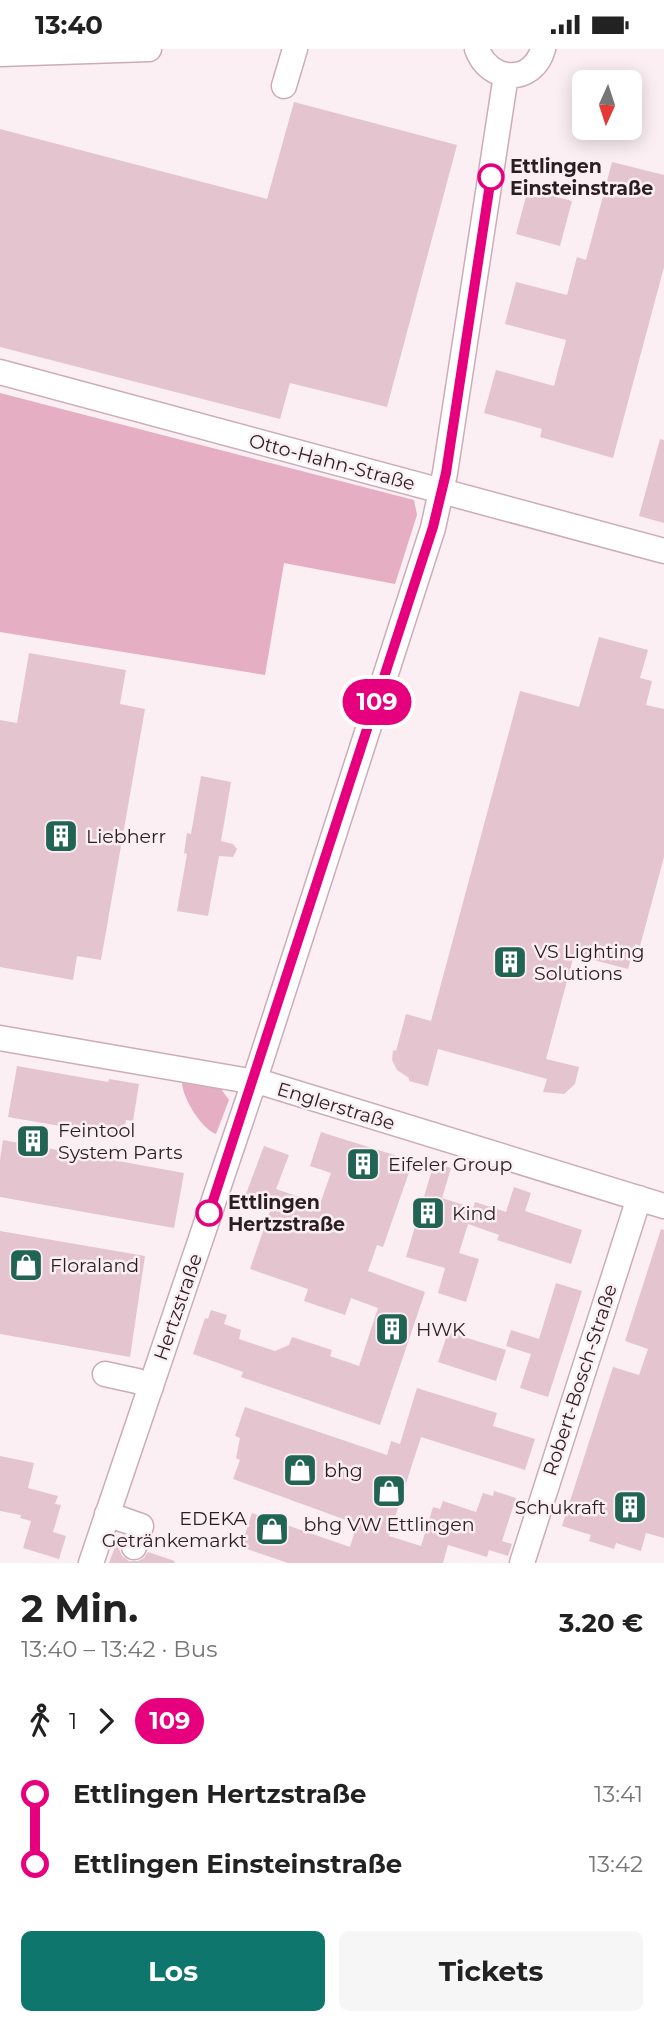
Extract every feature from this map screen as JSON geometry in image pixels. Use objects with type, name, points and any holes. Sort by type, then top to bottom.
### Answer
[{"type":"street","points":[[0,54],[149,49]]},
{"type":"street","points":[[284,86],[295,49]]},
{"type":"street","points":[[477,49],[481,60],[488,67],[496,73],[506,75],[518,75],[528,70],[537,63],[542,49]]},
{"type":"street","name":"Hertzstraße","points":[[91,1563],[437,554],[442,491],[506,75]]},
{"type":"street","name":"Otto-Hahn-Straße","points":[[0,372],[664,551]]},
{"type":"street","name":"Englerstraße","points":[[0,1038],[267,1084],[578,1171],[664,1206]]},
{"type":"street","name":"Robert-Bosch-Straße","points":[[522,1563],[639,1198]]},
{"type":"street","points":[[106,1374],[151,1387]]},
{"type":"street","points":[[107,1514],[141,1526],[134,1547]]},
{"type":"shaded area","points":[[0,393],[414,500],[417,515],[395,584],[284,563],[265,675],[0,632]]},
{"type":"shaded area","points":[[182,1083],[221,1089],[229,1100],[216,1134],[194,1113]]},
{"type":"building","points":[[294,102],[457,145],[387,407],[290,383],[280,419],[0,347],[0,129],[267,199]]},
{"type":"building","points":[[612,162],[664,175],[664,267],[613,458],[540,437],[542,429],[484,413],[496,370],[554,386],[566,340],[505,324],[516,282],[567,295],[577,257],[586,260]]},
{"type":"building","points":[[528,189],[572,201],[560,246],[516,234]]},
{"type":"building","points":[[660,439],[664,440],[664,523],[639,516]]},
{"type":"building","points":[[599,637],[648,650],[640,678],[652,681],[646,705],[664,709],[664,857],[640,946],[635,944],[628,969],[574,955],[546,1059],[579,1067],[575,1084],[564,1094],[543,1092],[547,1079],[438,1049],[428,1086],[409,1081],[409,1078],[397,1070],[392,1060],[393,1050],[396,1051],[406,1014],[431,1021],[520,691],[579,707]]},
{"type":"building","name":"Liebherr","points":[[29,653],[126,670],[120,704],[145,709],[101,960],[77,956],[73,980],[0,967],[0,720],[17,723]]},
{"type":"building","points":[[201,776],[231,782],[221,841],[233,844],[237,849],[233,857],[219,856],[208,916],[177,911],[187,854],[184,853],[187,833],[191,834]]},
{"type":"building","points":[[17,1066],[108,1082],[109,1079],[139,1084],[133,1121],[126,1120],[124,1135],[8,1117]]},
{"type":"building","points":[[321,1132],[413,1161],[383,1247],[377,1245],[368,1271],[425,1292],[380,1425],[241,1377],[243,1372],[193,1354],[205,1318],[208,1319],[211,1310],[227,1315],[224,1324],[241,1330],[239,1339],[275,1351],[289,1345],[292,1337],[332,1350],[330,1356],[359,1366],[378,1308],[351,1298],[345,1315],[304,1301],[308,1289],[250,1269],[271,1208],[244,1199],[264,1146],[289,1155],[276,1189],[320,1204],[331,1173],[310,1166]]},
{"type":"building","name":"Feintool System Parts","points":[[3,1140],[184,1173],[174,1228],[0,1197]]},
{"type":"building","points":[[434,1163],[451,1168],[442,1198],[473,1208],[475,1202],[506,1212],[514,1187],[531,1193],[525,1211],[582,1230],[571,1264],[497,1240],[499,1235],[468,1224],[459,1253],[479,1259],[466,1302],[438,1293],[445,1268],[406,1257]]},
{"type":"building","points":[[661,1229],[664,1230],[664,1538],[646,1533],[641,1551],[616,1543],[614,1549],[589,1541],[591,1535],[562,1526],[613,1367],[639,1375],[648,1349],[625,1341]]},
{"type":"building","points":[[0,1231],[145,1256],[130,1357],[0,1334]]},
{"type":"building","points":[[556,1283],[582,1291],[548,1397],[520,1388],[531,1354],[506,1346],[511,1330],[539,1339]]},
{"type":"building","points":[[448,1332],[506,1350],[496,1381],[438,1362]]},
{"type":"building","points":[[417,1388],[497,1413],[493,1426],[535,1439],[525,1470],[421,1437],[389,1536],[421,1546],[433,1507],[440,1509],[443,1501],[476,1512],[483,1493],[493,1496],[494,1491],[516,1498],[502,1541],[512,1544],[508,1556],[489,1550],[487,1557],[448,1545],[443,1563],[288,1563],[241,1547],[252,1513],[350,1547],[357,1524],[233,1479],[240,1460],[236,1458],[240,1438],[235,1436],[245,1407],[387,1455],[391,1441],[400,1444]]},
{"type":"building","points":[[0,1456],[34,1463],[28,1488],[58,1496],[55,1504],[61,1505],[53,1532],[66,1536],[59,1559],[23,1548],[31,1521],[20,1518],[21,1515],[0,1511]]},
{"type":"building","points":[[117,1541],[120,1542],[122,1556],[129,1561],[138,1561],[148,1552],[175,1561],[109,1563]]},
{"type":"bus line","name":"109","points":[[209,1213],[254,1082],[433,527],[446,473],[491,177]]},
{"type":"place","name":"Ettlingen Einsteinstraße","points":[[491,177]]},
{"type":"place","name":"Liebherr","points":[[61,836]]},
{"type":"place","name":"VS Lighting Solutions","points":[[510,962]]},
{"type":"place","name":"Feintool System Parts","points":[[33,1141]]},
{"type":"place","name":"Eifeler Group","points":[[363,1164]]},
{"type":"place","name":"Ettlingen Hertzstraße","points":[[209,1213]]},
{"type":"place","name":"Kind","points":[[428,1213]]},
{"type":"place","name":"Floraland","points":[[26,1265]]},
{"type":"place","name":"HWK","points":[[392,1329]]},
{"type":"place","name":"bhg","points":[[300,1470]]},
{"type":"place","name":"bhg VW Ettlingen","points":[[389,1491]]},
{"type":"place","name":"Schukraft","points":[[630,1507]]},
{"type":"place","name":"EDEKA Getränkemarkt","points":[[272,1529]]}]
